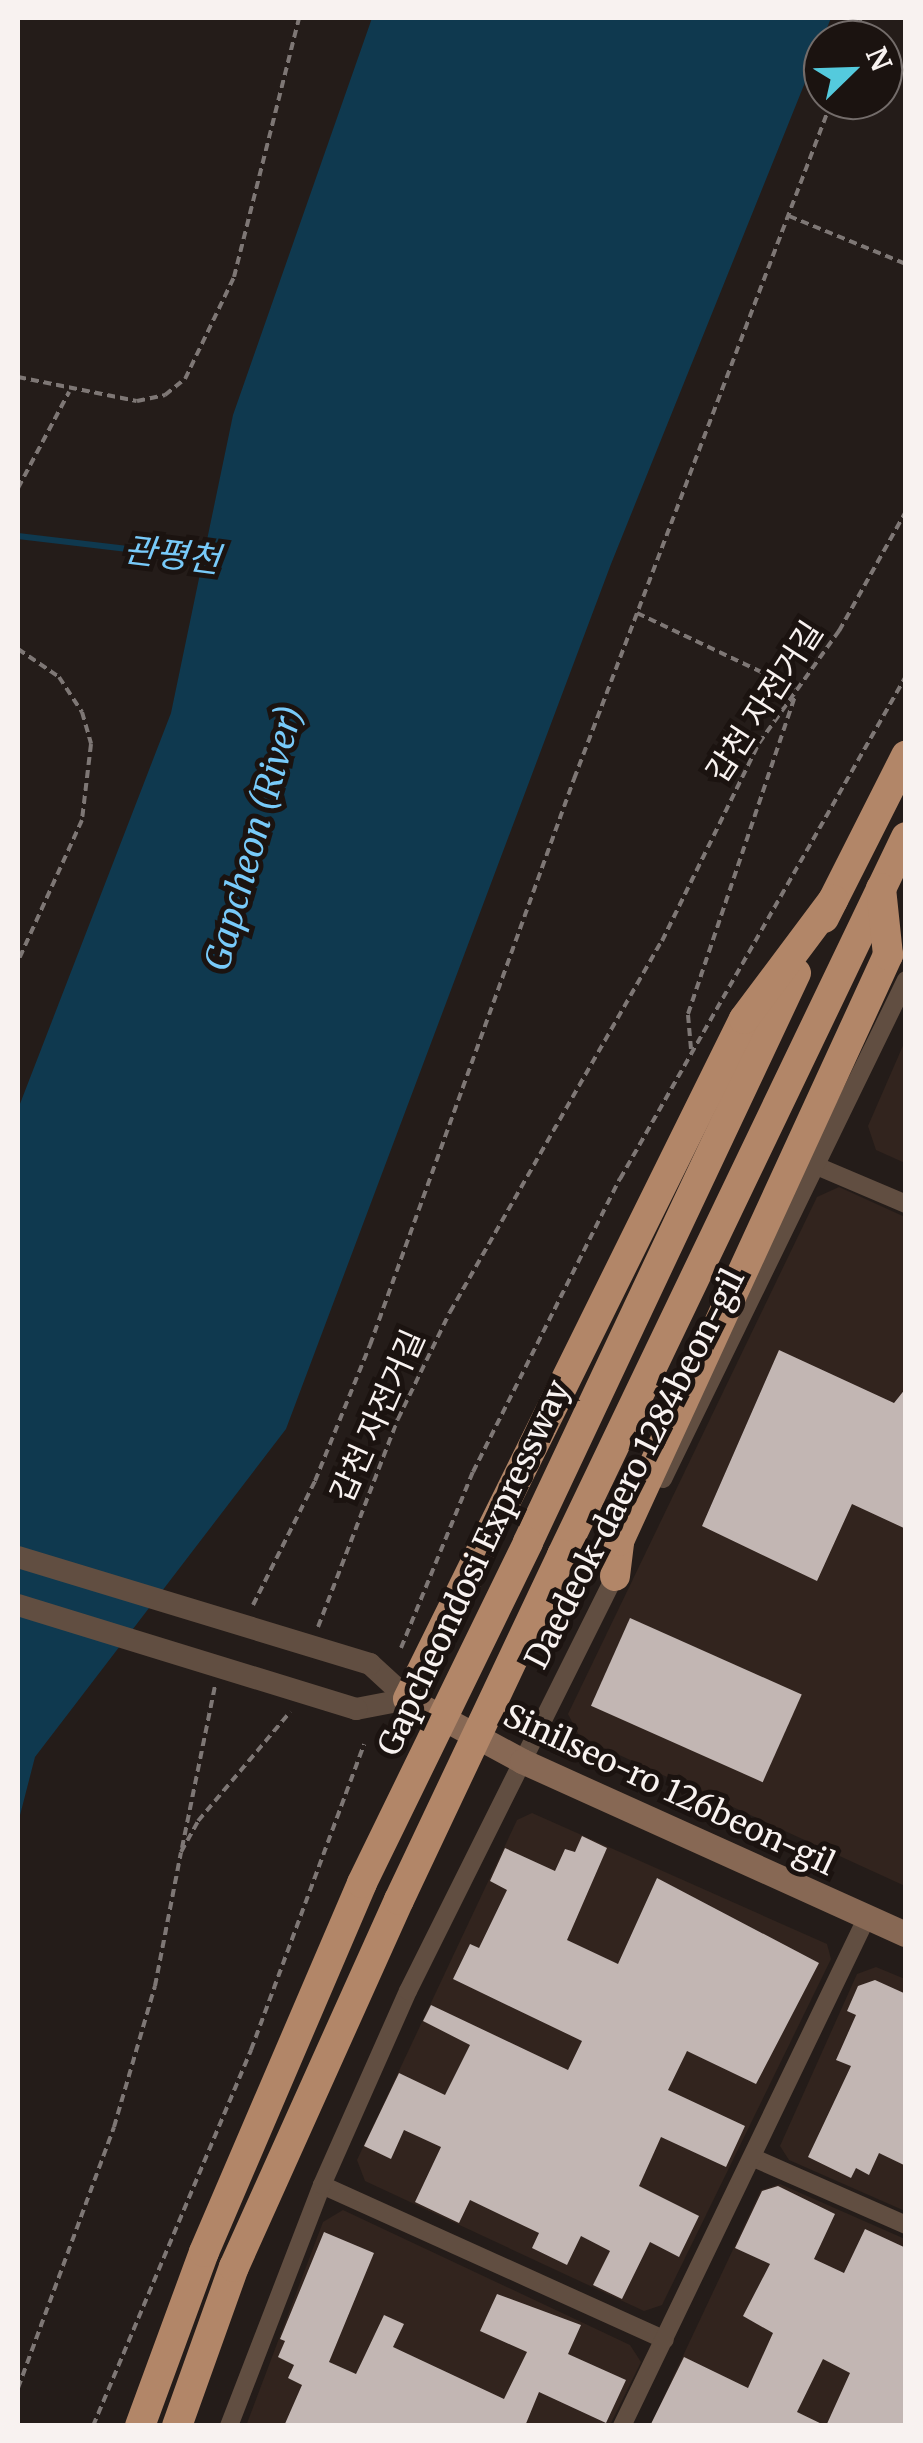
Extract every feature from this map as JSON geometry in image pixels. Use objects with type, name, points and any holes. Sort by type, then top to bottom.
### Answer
[{"type":"highway","name":"Gapcheondosi Expressway","points":[[140,2426],[204,2252],[362,1883],[833,900],[906,756]]},
{"type":"highway","points":[[177,2426],[234,2267],[399,1900],[906,837]]},
{"type":"highway","points":[[614,1576],[619,1542],[888,955],[880,888]]},
{"type":"highway","points":[[408,1699],[744,1019],[833,900]]},
{"type":"main road","name":"Sinilseo-ro 126beon-gil","points":[[408,1699],[522,1761],[906,1934]]},
{"type":"street","name":"Daedeok-daero 1284beon-gil","points":[[229,2426],[322,2185],[522,1761],[819,1167],[906,980]]},
{"type":"street","points":[[819,1167],[906,1204]]},
{"type":"street","points":[[18,1558],[370,1664],[408,1699]]},
{"type":"street","points":[[18,1605],[356,1709],[408,1699]]},
{"type":"street","points":[[622,2426],[756,2159],[867,1917]]},
{"type":"street","points":[[756,2159],[906,2225]]},
{"type":"street","points":[[322,2185],[665,2340]]},
{"type":"path","points":[[18,378],[70,392],[137,401],[165,395],[186,379],[234,277],[299,18]]},
{"type":"path","points":[[247,1618],[316,1481],[370,1344],[636,613],[825,120]]},
{"type":"path","points":[[789,216],[906,264]]},
{"type":"path","points":[[18,488],[70,392]]},
{"type":"path","name":"갑천 자전거길","points":[[312,1645],[378,1469],[450,1312],[662,941],[759,742],[839,631],[906,511]]},
{"type":"path","points":[[636,613],[797,689],[688,1014],[692,1052]]},
{"type":"path","points":[[18,649],[59,677],[82,712],[91,744],[82,820],[18,962]]},
{"type":"path","points":[[401,1648],[462,1495],[620,1179],[906,676]]},
{"type":"path","points":[[18,2388],[114,2127],[155,1986],[189,1796],[222,1672]]},
{"type":"path","points":[[182,1852],[198,1820],[276,1737],[296,1694]]},
{"type":"path","points":[[93,2426],[152,2275],[267,2004],[364,1744]]},
{"type":"path","points":[[267,2004],[280,2009]]},
{"type":"path","points":[[152,2275],[164,2284]]},
{"type":"shaded area","points":[[905,1041],[905,1163],[876,1150],[868,1126]]},
{"type":"shaded area","points":[[839,1187],[905,1217],[905,1886],[580,1737],[568,1714],[817,1197]]},
{"type":"shaded area","points":[[532,1813],[827,1944],[831,1959],[662,2305],[644,2311],[365,2181],[357,2160],[517,1820]]},
{"type":"shaded area","points":[[876,1967],[905,1979],[905,2211],[789,2160],[780,2146],[857,1974]]},
{"type":"shaded area","points":[[780,2184],[905,2239],[905,2425],[650,2426],[761,2190]]},
{"type":"shaded area","points":[[343,2210],[630,2345],[641,2362],[610,2425],[246,2426],[323,2222]]},
{"type":"water","name":"Gapcheon (River)","points":[[372,18],[831,18],[803,20],[803,87],[611,564],[286,1429],[35,1757],[18,1823],[18,1109],[171,713],[233,415]]},
{"type":"building","points":[[779,1350],[894,1403],[906,1388],[906,1529],[852,1504],[817,1581],[702,1526]]},
{"type":"building","points":[[630,1618],[802,1694],[763,1782],[591,1706]]},
{"type":"building","points":[[582,1836],[607,1848],[567,1940],[618,1964],[657,1878],[819,1963],[756,2084],[687,2051],[668,2090],[745,2126],[726,2167],[661,2137],[639,2186],[699,2216],[679,2257],[650,2242],[622,2299],[593,2285],[610,2251],[581,2236],[567,2265],[532,2248],[539,2233],[470,2200],[459,2223],[415,2202],[441,2147],[404,2130],[391,2159],[364,2146],[399,2073],[445,2095],[470,2045],[423,2021],[431,2005],[568,2070],[582,2041],[453,1979],[470,1944],[479,1948],[507,1890],[490,1881],[505,1848],[555,1871],[565,1849],[575,1852]]},
{"type":"building","points":[[875,1980],[906,1994],[906,2166],[879,2153],[869,2175],[856,2168],[851,2178],[808,2157],[851,2066],[836,2060],[856,2015],[847,2011],[858,1986]]},
{"type":"building","points":[[778,2186],[835,2214],[814,2259],[844,2273],[865,2229],[906,2248],[906,2426],[826,2426],[650,2426],[684,2357],[748,2388],[773,2333],[743,2316],[770,2264],[735,2248],[762,2191]],"holes":[[[823,2359],[850,2373],[826,2426],[797,2412]]]},
{"type":"building","points":[[324,2232],[374,2253],[329,2362],[356,2374],[384,2315],[404,2324],[393,2347],[504,2399],[527,2352],[480,2331],[497,2294],[581,2325],[568,2354],[626,2380],[606,2423],[539,2392],[525,2426],[284,2426],[302,2385],[288,2378],[294,2365],[278,2357],[285,2341],[280,2339]]},
{"type":"waterway","name":"관평천","points":[[18,536],[210,559]]}]
